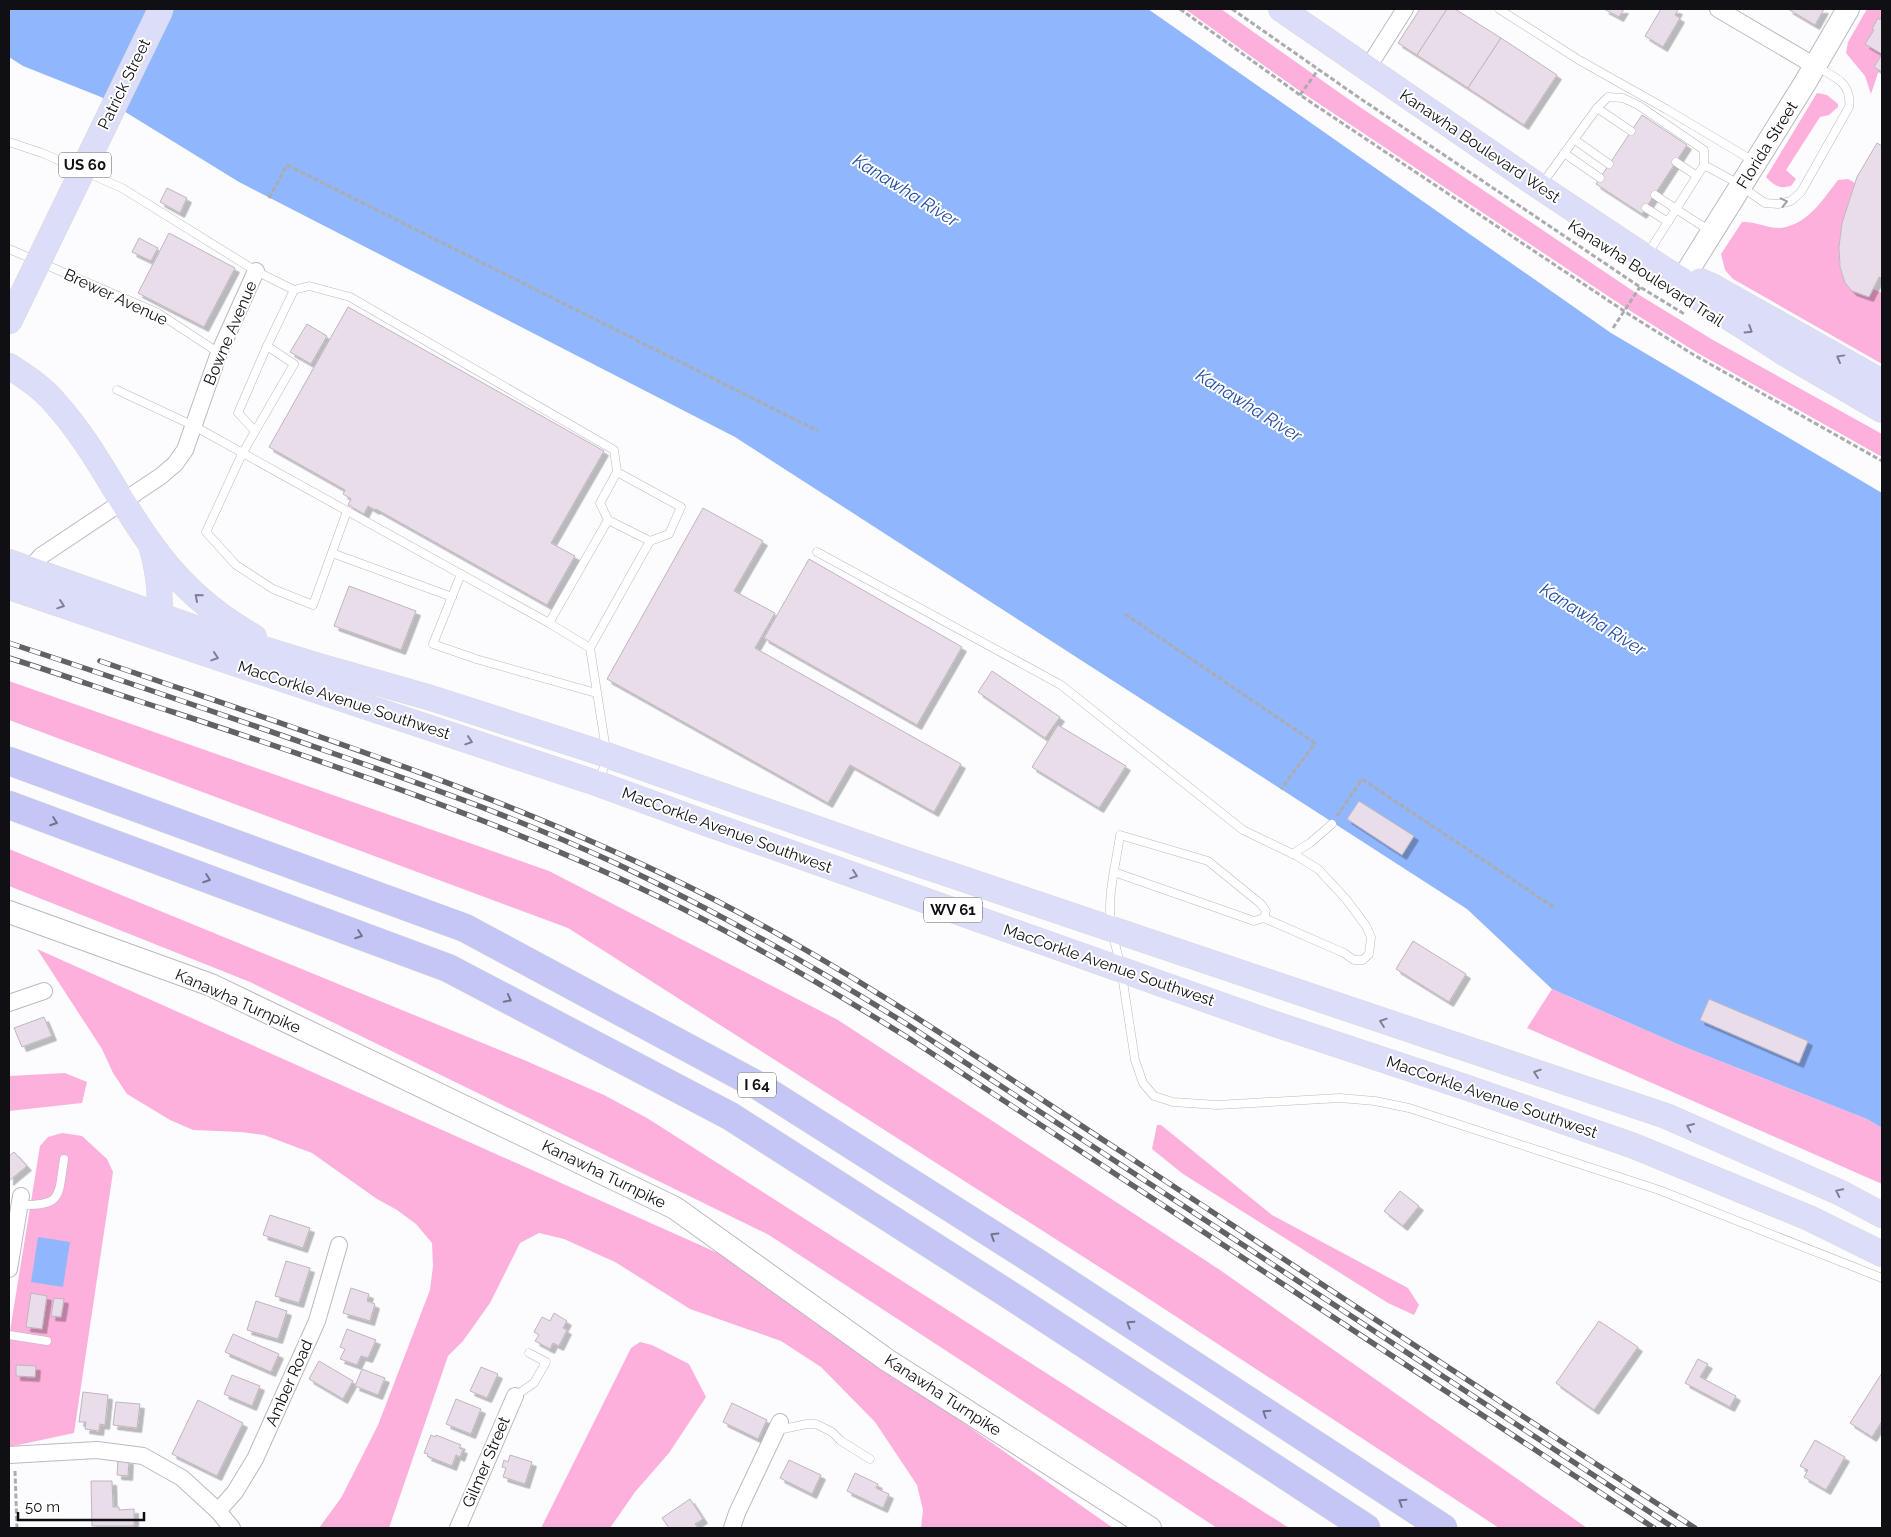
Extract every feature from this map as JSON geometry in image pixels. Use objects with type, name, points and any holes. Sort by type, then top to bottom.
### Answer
[{"type":"highway","name":"I 64","points":[[9,761],[465,928],[757,1085],[1039,1264],[1443,1528]]},
{"type":"highway","name":"I 64","points":[[9,805],[448,968],[730,1116],[1005,1292],[1366,1528]]},
{"type":"main road","name":"Patrick Street","points":[[9,322],[161,9]]},
{"type":"main road","name":"Kanawha Boulevard West","points":[[1281,9],[1540,187],[1682,280],[1702,300],[1786,354],[1882,410]]},
{"type":"main road","name":"Florida Street","points":[[1682,280],[1815,66],[1848,9]]},
{"type":"main road","name":"Kanawha Boulevard West","points":[[1682,280],[1703,282],[1882,382]]},
{"type":"main road","points":[[9,366],[30,380],[56,403],[76,430],[150,544],[195,596],[234,626],[315,665]]},
{"type":"main road","points":[[150,544],[158,569],[160,585],[158,626]]},
{"type":"main road","name":"MacCorkle Avenue Southwest","points":[[15,577],[158,626],[702,822],[1274,1024],[1468,1088],[1634,1146],[1809,1218],[1882,1254]]},
{"type":"main road","name":"MacCorkle Avenue Southwest","points":[[158,626],[195,628],[431,698],[1666,1116],[1841,1193],[1882,1215]]},
{"type":"main road","name":"Kanawha Turnpike","points":[[9,912],[211,985],[675,1208],[887,1360],[1150,1528]]},
{"type":"street","points":[[1368,69],[1405,9]]},
{"type":"street","points":[[1718,9],[1815,66]]},
{"type":"street","name":"Bowne Avenue","points":[[15,577],[41,556],[161,476],[174,464],[185,450],[219,353],[256,271]]},
{"type":"street","points":[[9,1002],[44,991]]},
{"type":"street","points":[[9,1269],[20,1200]]},
{"type":"street","name":"Amber Road","points":[[218,1511],[235,1492],[255,1459],[317,1321],[339,1245]]},
{"type":"street","name":"Gilmer Street","points":[[458,1528],[515,1396]]},
{"type":"street","points":[[732,1528],[737,1513],[778,1426]]},
{"type":"street","points":[[12,1455],[97,1450],[143,1456],[182,1478],[218,1511],[232,1528]]},
{"type":"lane","points":[[1499,9],[1579,60],[1756,162]]},
{"type":"lane","points":[[1704,165],[1765,203],[1778,204],[1791,201],[1801,192],[1849,107],[1850,98],[1847,89],[1839,80],[1815,66]]},
{"type":"lane","points":[[1540,187],[1597,108],[1608,97],[1622,98],[1638,105],[1704,150],[1704,165],[1646,257]]},
{"type":"lane","points":[[1597,108],[1631,131]]},
{"type":"lane","points":[[1575,140],[1609,164]]},
{"type":"lane","name":"Bowne Avenue","points":[[9,142],[122,188],[256,271]]},
{"type":"lane","points":[[1564,153],[1600,178]]},
{"type":"lane","points":[[1676,162],[1697,176]]},
{"type":"lane","points":[[1655,195],[1712,233]]},
{"type":"lane","points":[[1646,208],[1668,222]]},
{"type":"lane","name":"Brewer Avenue","points":[[9,249],[158,313],[219,353]]},
{"type":"lane","points":[[256,271],[294,290],[309,286],[350,297],[614,450],[617,472],[600,503],[608,520],[650,541]]},
{"type":"lane","points":[[255,431],[238,413],[294,290]]},
{"type":"lane","points":[[267,346],[294,364],[242,454],[206,532],[236,565],[274,588],[312,605],[347,511]]},
{"type":"lane","points":[[117,390],[194,426],[549,623],[590,648]]},
{"type":"lane","points":[[599,784],[607,756],[590,648],[650,541],[669,534],[681,507],[617,472]]},
{"type":"lane","points":[[549,623],[608,520]]},
{"type":"lane","points":[[817,552],[1061,685],[1243,830],[1318,869],[1346,899],[1366,926],[1372,937],[1370,954],[1363,960],[1354,960],[1344,953],[1264,918],[1254,921],[1114,872]]},
{"type":"lane","points":[[332,553],[452,597]]},
{"type":"lane","points":[[461,574],[433,644],[476,659],[596,693]]},
{"type":"lane","points":[[1292,854],[1310,844],[1332,824]]},
{"type":"lane","points":[[1264,918],[1266,911],[1261,904],[1208,861],[1120,835],[1109,907],[1135,1060],[1143,1083],[1154,1096],[1173,1102],[1217,1105],[1340,1098],[1375,1101],[1410,1108],[1659,1190],[1882,1278]]},
{"type":"lane","points":[[20,1200],[34,1205],[55,1199],[59,1192],[64,1159]]},
{"type":"lane","points":[[9,1335],[47,1341]]},
{"type":"lane","points":[[515,1396],[534,1383],[546,1362],[529,1352]]},
{"type":"lane","points":[[778,1426],[816,1424],[832,1432],[841,1441],[870,1458]]},
{"type":"path","points":[[1180,9],[1300,95],[1625,311],[1694,355],[1882,461]]},
{"type":"path","name":"Kanawha Boulevard Trail","points":[[1232,9],[1318,70],[1640,287],[1690,317]]},
{"type":"path","points":[[1300,95],[1318,70]]},
{"type":"path","points":[[269,198],[287,165],[818,432]]},
{"type":"path","points":[[1613,328],[1640,287]]},
{"type":"path","points":[[1125,614],[1315,743],[1281,789]]},
{"type":"path","points":[[1332,824],[1362,779],[1555,908]]},
{"type":"path","points":[[12,1455],[17,1528]]},
{"type":"shaded area","points":[[1185,9],[1221,9],[1354,103],[1636,293],[1713,340],[1882,434],[1882,457],[1696,352],[1632,312],[1297,89]]},
{"type":"shaded area","points":[[1867,9],[1882,9],[1882,16],[1872,29],[1874,30],[1866,44],[1882,54],[1874,67],[1879,70],[1871,94],[1865,76],[1846,53],[1848,42]]},
{"type":"shaded area","points":[[1817,93],[1827,95],[1838,104],[1838,107],[1829,115],[1820,117],[1786,170],[1796,179],[1791,186],[1777,186],[1766,177]]},
{"type":"shaded area","points":[[1848,179],[1855,183],[1841,230],[1840,265],[1844,279],[1854,290],[1869,297],[1873,289],[1882,293],[1882,364],[1733,279],[1725,270],[1721,254],[1742,222],[1775,228],[1790,226],[1807,217],[1838,180]]},
{"type":"shaded area","points":[[9,681],[549,871],[838,1020],[1220,1270],[1587,1528],[1499,1528],[1140,1293],[568,928],[9,720]]},
{"type":"shaded area","points":[[9,849],[524,1060],[604,1095],[647,1118],[1289,1528],[1217,1528],[769,1235],[250,982],[9,886]]},
{"type":"shaded area","points":[[37,949],[729,1258],[1113,1528],[921,1528],[923,1510],[917,1485],[875,1422],[821,1367],[781,1341],[690,1309],[615,1262],[564,1239],[539,1233],[520,1243],[490,1303],[463,1341],[448,1356],[389,1528],[319,1528],[341,1498],[378,1425],[430,1290],[433,1266],[432,1243],[416,1224],[312,1153],[264,1135],[193,1130],[170,1120],[127,1094],[113,1073],[102,1049]]},
{"type":"shaded area","points":[[1552,989],[1682,1046],[1867,1119],[1882,1128],[1882,1184],[1527,1028]]},
{"type":"shaded area","points":[[65,1073],[87,1082],[82,1103],[9,1111],[9,1076]]},
{"type":"shaded area","points":[[1157,1125],[1161,1125],[1272,1215],[1408,1288],[1419,1305],[1414,1315],[1388,1303],[1183,1174],[1152,1149]]},
{"type":"shaded area","points":[[62,1133],[82,1136],[107,1159],[113,1172],[74,1433],[9,1447],[9,1337],[40,1146],[48,1137]]},
{"type":"shaded area","points":[[640,1342],[652,1345],[689,1364],[706,1397],[669,1453],[635,1492],[610,1528],[541,1528],[631,1348]]},
{"type":"water","name":"Kanawha River","points":[[9,9],[1148,9],[1611,333],[1882,493],[1882,1128],[1867,1119],[1682,1046],[1552,989],[1467,909],[735,437],[239,182],[101,97],[23,66],[9,57]]},
{"type":"water","points":[[38,1237],[70,1242],[63,1287],[31,1282]]},
{"type":"building","points":[[1420,9],[1447,9],[1417,55],[1398,43]]},
{"type":"building","points":[[1447,9],[1455,9],[1501,38],[1468,88],[1417,55]]},
{"type":"building","points":[[1604,9],[1624,9],[1619,17]]},
{"type":"building","points":[[1661,9],[1678,10],[1675,15],[1680,18],[1663,47],[1645,36]]},
{"type":"building","points":[[1788,9],[1824,9],[1815,25]]},
{"type":"building","points":[[1882,16],[1882,54],[1865,44],[1874,30],[1872,29],[1878,18],[1880,20]]},
{"type":"building","points":[[1501,38],[1557,75],[1524,125],[1468,88]]},
{"type":"building","points":[[1882,54],[1882,72],[1874,67]]},
{"type":"building","points":[[1642,115],[1687,145],[1642,214],[1596,184]]},
{"type":"building","points":[[1877,143],[1882,146],[1882,278],[1879,277],[1869,297],[1852,291],[1845,283],[1840,267],[1839,247],[1842,223],[1857,177]]},
{"type":"building","points":[[167,188],[187,198],[180,213],[160,202]]},
{"type":"building","points":[[169,233],[235,268],[204,327],[138,293]]},
{"type":"building","points":[[139,238],[158,248],[151,261],[132,252]]},
{"type":"building","points":[[348,307],[604,451],[551,543],[575,556],[547,605],[376,509],[368,506],[364,514],[348,505],[351,499],[343,494],[345,490],[269,447]]},
{"type":"building","points":[[307,324],[327,336],[311,364],[290,352]]},
{"type":"building","points":[[703,508],[763,541],[734,591],[775,613],[755,648],[961,764],[934,812],[850,765],[828,803],[607,679]]},
{"type":"building","points":[[809,559],[962,647],[917,725],[764,638]]},
{"type":"building","points":[[349,586],[416,611],[401,650],[334,626]]},
{"type":"building","points":[[992,671],[1060,717],[1045,738],[978,692]]},
{"type":"building","points":[[1058,725],[1126,766],[1099,808],[1032,767]]},
{"type":"building","points":[[1359,801],[1414,836],[1402,855],[1347,819]]},
{"type":"building","points":[[1413,941],[1466,974],[1449,1002],[1396,969]]},
{"type":"building","points":[[1709,999],[1808,1041],[1799,1063],[1700,1020]]},
{"type":"building","points":[[44,1017],[52,1036],[22,1047],[14,1028]]},
{"type":"building","points":[[14,1152],[27,1166],[9,1181],[9,1156]]},
{"type":"building","points":[[1400,1191],[1419,1206],[1403,1226],[1384,1211]]},
{"type":"building","points":[[270,1215],[310,1228],[303,1248],[263,1235]]},
{"type":"building","points":[[286,1261],[310,1268],[299,1303],[275,1296]]},
{"type":"building","points":[[351,1288],[369,1294],[367,1301],[375,1304],[370,1321],[343,1313]]},
{"type":"building","points":[[31,1293],[47,1296],[42,1329],[26,1327]]},
{"type":"building","points":[[54,1298],[64,1299],[61,1317],[51,1316]]},
{"type":"building","points":[[256,1301],[287,1311],[278,1339],[247,1330]]},
{"type":"building","points":[[554,1313],[567,1321],[563,1328],[567,1330],[559,1346],[553,1343],[550,1349],[535,1341],[539,1335],[534,1332],[542,1317],[550,1321]]},
{"type":"building","points":[[1599,1321],[1638,1347],[1594,1410],[1556,1383]]},
{"type":"building","points":[[347,1329],[376,1340],[368,1358],[361,1356],[357,1365],[340,1359],[345,1349],[340,1347]]},
{"type":"building","points":[[233,1334],[279,1354],[271,1372],[225,1352]]},
{"type":"building","points":[[1698,1359],[1708,1364],[1700,1377],[1736,1396],[1730,1407],[1685,1383]]},
{"type":"building","points":[[319,1361],[353,1381],[343,1399],[309,1379]]},
{"type":"building","points":[[16,1365],[36,1366],[35,1377],[16,1376]]},
{"type":"building","points":[[481,1367],[498,1374],[487,1398],[470,1391]]},
{"type":"building","points":[[362,1369],[385,1378],[378,1395],[355,1386]]},
{"type":"building","points":[[1882,1373],[1882,1421],[1872,1437],[1850,1423]]},
{"type":"building","points":[[232,1375],[260,1386],[252,1406],[224,1394]]},
{"type":"building","points":[[83,1392],[108,1395],[105,1425],[100,1424],[99,1431],[85,1429],[86,1422],[79,1422]]},
{"type":"building","points":[[456,1399],[481,1409],[471,1434],[446,1424]]},
{"type":"building","points":[[198,1400],[243,1423],[217,1476],[172,1454]]},
{"type":"building","points":[[116,1402],[140,1404],[137,1428],[113,1425]]},
{"type":"building","points":[[732,1403],[767,1420],[758,1439],[723,1422]]},
{"type":"building","points":[[431,1435],[435,1437],[436,1435],[461,1445],[459,1448],[463,1449],[460,1457],[456,1455],[452,1466],[424,1453]]},
{"type":"building","points":[[1815,1440],[1845,1457],[1826,1490],[1804,1477],[1808,1470],[1800,1466]]},
{"type":"building","points":[[510,1455],[532,1462],[525,1484],[503,1477],[506,1468],[502,1467],[504,1460],[508,1462]]},
{"type":"building","points":[[118,1459],[129,1460],[128,1476],[117,1475]]},
{"type":"building","points":[[789,1460],[821,1475],[812,1494],[780,1478]]},
{"type":"building","points":[[855,1473],[878,1484],[876,1488],[889,1494],[883,1508],[847,1491]]},
{"type":"building","points":[[91,1481],[112,1481],[113,1507],[119,1507],[119,1510],[134,1509],[134,1526],[92,1526]]},
{"type":"building","points":[[690,1499],[703,1519],[695,1524],[698,1528],[669,1528],[662,1518]]},
{"type":"railway","points":[[9,643],[254,726],[476,805],[615,863],[727,920],[800,960],[908,1025],[1674,1528]]},
{"type":"railway","points":[[9,658],[296,753],[479,819],[598,869],[722,929],[817,982],[910,1039],[1654,1528]]},
{"type":"railway","points":[[100,661],[334,742],[489,799],[641,864],[767,928],[920,1020],[1695,1528]]}]
